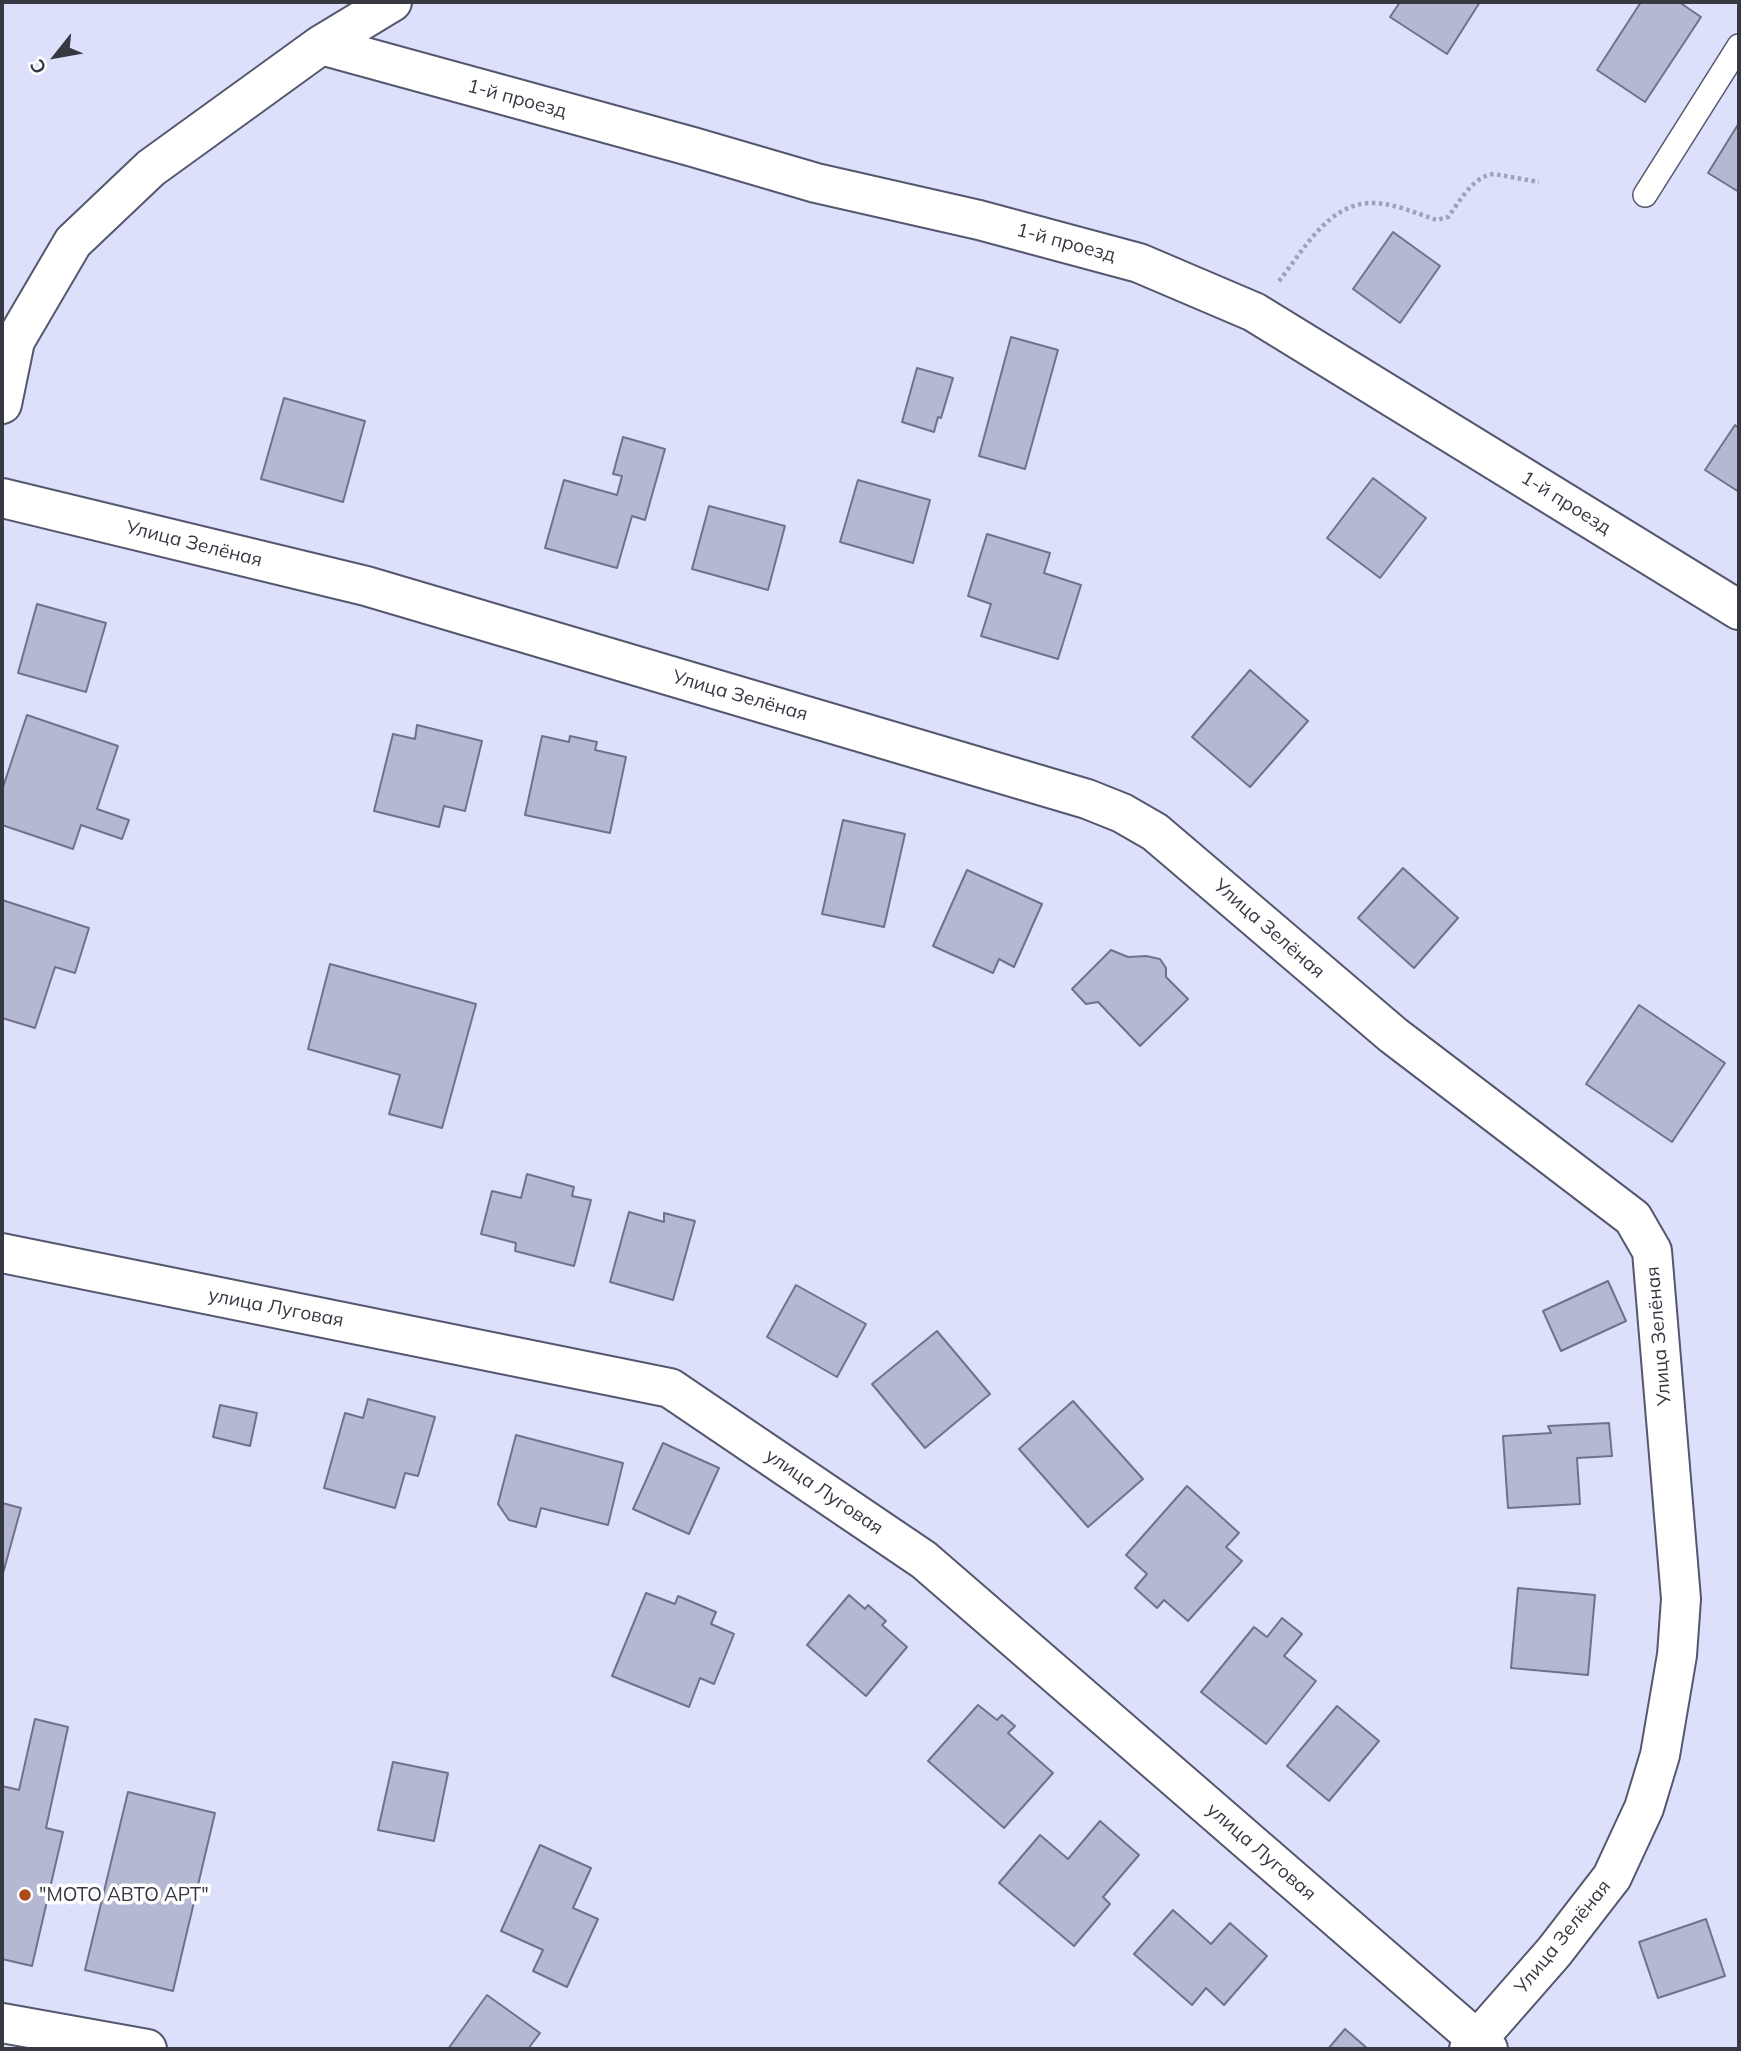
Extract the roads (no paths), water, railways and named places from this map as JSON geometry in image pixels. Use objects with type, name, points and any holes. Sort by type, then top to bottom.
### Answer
[{"type":"street","points":[[2,404],[15,341],[73,242],[151,168],[321,45],[392,2]]},
{"type":"street","name":"1-й проезд","points":[[321,45],[693,147],[816,184],[979,220],[1139,263],[1254,312],[1739,610]]},
{"type":"street","name":"Улица Зелёная","points":[[2,498],[366,586],[1087,799],[1122,813],[1155,832],[1393,1035],[1633,1218],[1652,1251],[1681,1599],[1677,1655],[1660,1755],[1644,1808],[1612,1877],[1478,2046]]},
{"type":"street","name":"улица Луговая","points":[[2,1253],[670,1388],[924,1560],[1478,2046]]},
{"type":"street","points":[[2,2023],[147,2049]]},
{"type":"lane","points":[[1645,195],[1739,46]]},
{"type":"place","name":"\"МОТО АВТО АРТ\"","points":[[25,1895]]}]
